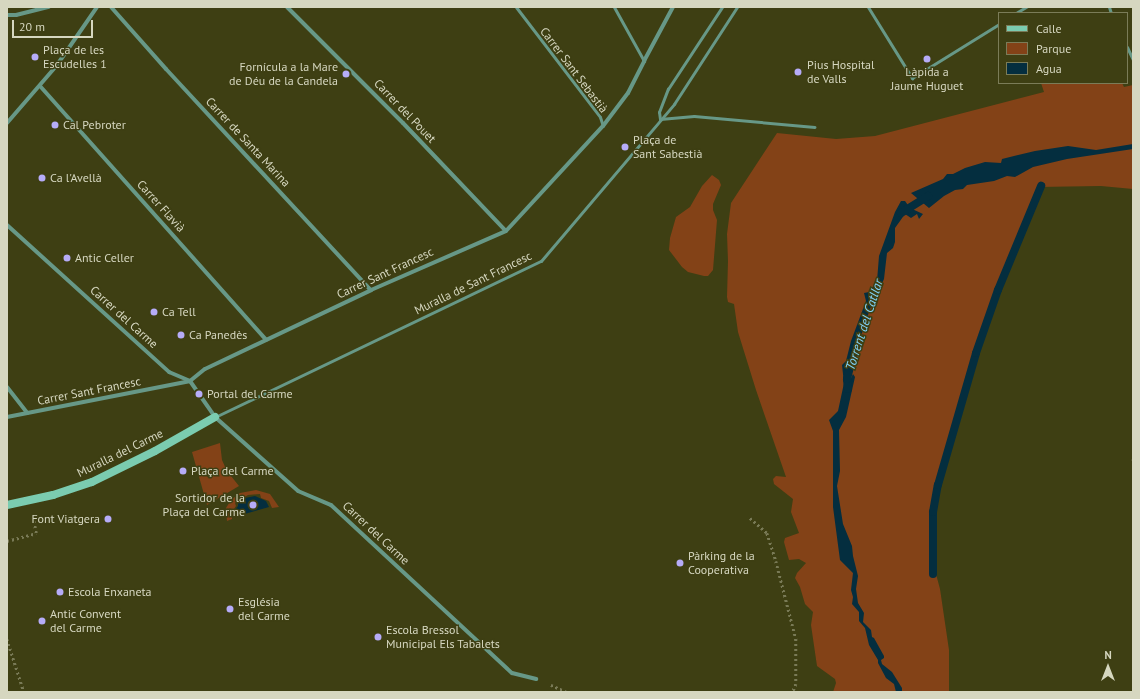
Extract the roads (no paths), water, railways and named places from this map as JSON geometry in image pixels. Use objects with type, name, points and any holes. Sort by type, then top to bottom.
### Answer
[{"type":"main road","name":"Muralla del Carme","points":[[7,505],[53,495],[92,482],[155,451],[215,418]]},
{"type":"street","points":[[7,15],[16,15],[49,7]]},
{"type":"street","points":[[7,123],[58,65],[97,7]]},
{"type":"street","name":"Carrer de Santa Marina","points":[[111,7],[166,69],[371,290]]},
{"type":"street","name":"Carrer del Pouet","points":[[287,7],[403,123],[506,231]]},
{"type":"street","name":"Carrer Sant Francesc","points":[[7,417],[190,381],[205,369],[371,290],[506,231],[603,126],[628,93],[673,7]]},
{"type":"street","name":"Carrer Flavià","points":[[40,86],[266,340]]},
{"type":"street","name":"Carrer del Carme","points":[[7,225],[169,372],[190,381],[215,418],[298,491],[331,505],[512,673],[536,679]]},
{"type":"street","points":[[7,387],[27,413]]},
{"type":"lane","name":"Carrer Sant Sebastià","points":[[516,7],[600,117],[603,126]]},
{"type":"lane","points":[[614,7],[644,61]]},
{"type":"lane","name":"Muralla de Sant Francesc","points":[[215,418],[540,261],[660,119],[659,112],[668,89],[722,7]]},
{"type":"lane","points":[[660,119],[674,104],[737,7]]},
{"type":"lane","points":[[868,7],[912,78],[998,25]]},
{"type":"lane","points":[[1128,49],[1132,59]]},
{"type":"lane","points":[[660,119],[694,116],[815,127]]},
{"type":"water","points":[[1133,144],[1133,149],[1067,159],[1033,167],[1015,177],[1007,176],[994,181],[967,185],[963,189],[955,190],[944,196],[929,208],[911,193],[943,179],[947,174],[953,174],[965,168],[985,162],[1001,163],[1002,159],[1035,151],[1068,146],[1096,150]]},
{"type":"water","points":[[901,201],[905,201],[910,208],[923,214],[919,219],[917,214],[911,218],[905,214],[895,228],[895,242],[893,248],[887,253],[884,279],[870,309],[858,345],[854,350],[854,355],[848,360],[849,365],[846,373],[847,378],[851,378],[853,374],[855,377],[846,417],[839,430],[840,471],[837,486],[843,524],[852,546],[858,576],[856,589],[858,603],[864,613],[863,622],[871,630],[872,637],[884,656],[881,660],[882,664],[892,672],[902,688],[902,692],[896,692],[894,684],[886,678],[869,645],[865,628],[859,621],[859,612],[852,604],[853,597],[851,590],[853,573],[840,560],[833,507],[833,431],[829,420],[838,411],[844,383],[842,365],[846,361],[851,341],[866,301],[864,293],[869,292],[877,281],[879,256],[895,212]]},
{"type":"water","points":[[255,496],[266,501],[269,507],[234,517],[234,511],[238,506],[238,503],[245,498]]},
{"type":"waterway","points":[[933,574],[933,512],[938,485],[976,353],[998,290],[1041,186]]},
{"type":"waterway","name":"Torrent del Catllar","points":[[901,213],[928,196]]},
{"type":"waterway","name":"Torrent del Catllar","points":[[848,389],[847,379],[855,347]]},
{"type":"place","name":"Plaça de les Escudelles 1","points":[[35,57]]},
{"type":"place","name":"Làpida a Jaume Huguet","points":[[927,59]]},
{"type":"place","name":"Pius Hospital de Valls","points":[[798,72]]},
{"type":"place","name":"Fornícula a la Mare de Déu de la Candela","points":[[346,74]]},
{"type":"place","name":"Cal Pebroter","points":[[55,125]]},
{"type":"place","name":"Plaça de Sant Sabestià","points":[[625,147]]},
{"type":"place","name":"Ca l'Avellà","points":[[42,178]]},
{"type":"place","name":"Antic Celler","points":[[67,258]]},
{"type":"place","name":"Ca Tell","points":[[154,312]]},
{"type":"place","name":"Ca Panedès","points":[[181,335]]},
{"type":"place","name":"Portal del Carme","points":[[199,394]]},
{"type":"place","name":"Plaça del Carme","points":[[183,471]]},
{"type":"place","name":"Sortidor de la Plaça del Carme","points":[[253,505]]},
{"type":"place","name":"Font Viatgera","points":[[108,519]]},
{"type":"place","name":"Pàrking de la Cooperativa","points":[[680,563]]},
{"type":"place","name":"Escola Enxaneta","points":[[60,592]]},
{"type":"place","name":"Església del Carme","points":[[230,609]]},
{"type":"place","name":"Antic Convent del Carme","points":[[42,621]]},
{"type":"place","name":"Escola Bressol Municipal Els Tabalets","points":[[378,637]]}]
